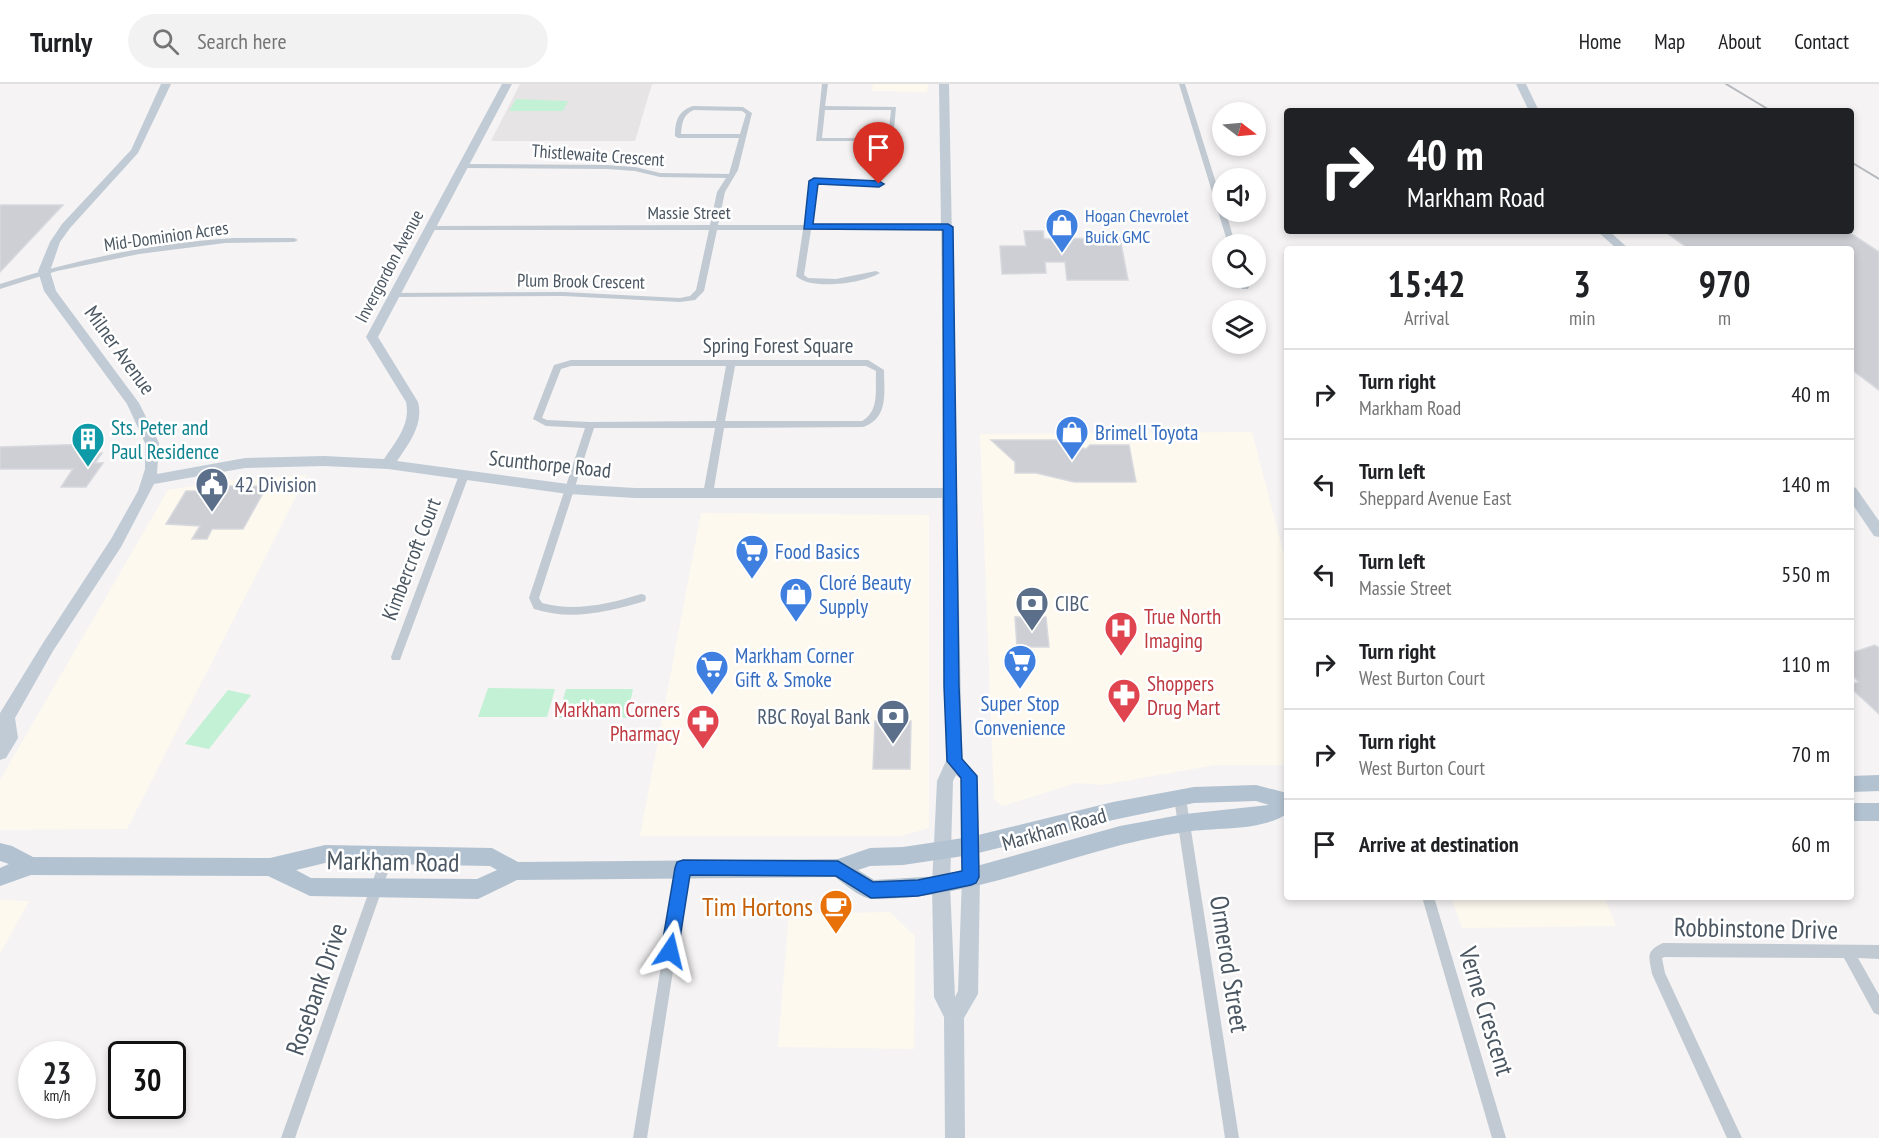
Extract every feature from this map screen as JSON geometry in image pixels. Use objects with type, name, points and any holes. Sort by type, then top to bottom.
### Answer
[{"type":"main road","points":[[44,272],[48,257],[66,226],[135,151],[166,84]]},
{"type":"main road","name":"Invergordon Avenue","points":[[388,464],[408,430],[415,412],[412,402],[372,337],[507,84]]},
{"type":"main road","points":[[944,84],[948,227],[949,493],[954,761],[945,781],[941,885],[944,997],[954,1016],[955,1138]]},
{"type":"main road","points":[[1521,84],[1533,108]]},
{"type":"main road","points":[[1606,234],[1620,246]]},
{"type":"main road","name":"Milner Avenue","points":[[0,753],[10,738],[3,720],[116,543],[150,480],[153,445],[147,429],[110,370],[50,291],[44,272]]},
{"type":"main road","name":"Scunthorpe Road","points":[[150,480],[267,461],[388,464],[568,489],[635,494],[949,493]]},
{"type":"main road","points":[[1854,495],[1879,532]]},
{"type":"main road","points":[[954,761],[969,776],[971,877],[968,994],[954,1016]]},
{"type":"main road","points":[[1854,784],[1879,783]]},
{"type":"main road","name":"Markham Road","points":[[270,867],[310,887],[478,889],[516,871],[838,868],[870,857],[942,852],[1180,798],[1256,793],[1284,802]]},
{"type":"main road","name":"Markham Road","points":[[838,868],[871,890],[941,885],[1120,835],[1185,824],[1269,815],[1284,805]]},
{"type":"main road","points":[[1854,812],[1879,812]]},
{"type":"main road","name":"Markham Road","points":[[0,852],[5,852],[31,866]]},
{"type":"main road","name":"Markham Road","points":[[0,877],[31,866],[270,867],[325,854],[492,857],[516,871]]},
{"type":"street","points":[[822,108],[894,108],[891,140],[818,140],[822,108],[825,84]]},
{"type":"street","points":[[1182,84],[1229,234]]},
{"type":"street","name":"Plum Brook Crescent","points":[[394,295],[563,294],[687,299],[700,291],[721,192],[735,170],[749,113],[743,109],[686,109],[681,116],[678,136],[743,136]]},
{"type":"street","name":"Thistlewaite Crescent","points":[[464,166],[607,167],[635,169],[660,175],[731,176]]},
{"type":"street","points":[[876,273],[849,280],[801,280],[814,181],[879,184]]},
{"type":"street","name":"Massie Street","points":[[430,228],[948,227]]},
{"type":"street","name":"Mid-Dominion Acres","points":[[0,287],[44,272],[201,243],[294,240]]},
{"type":"street","name":"Spring Forest Square","points":[[571,363],[731,363],[868,363],[880,370],[879,414],[873,421],[863,424],[590,425],[546,423],[537,419],[557,367],[571,363]]},
{"type":"street","points":[[708,494],[731,363]]},
{"type":"street","points":[[590,425],[534,598],[538,606],[550,610],[610,608],[641,598]]},
{"type":"street","name":"Kimbercroft Court","points":[[396,657],[464,475]]},
{"type":"street","name":"Ormerod Street","points":[[1180,798],[1232,1138]]},
{"type":"street","name":"Rosebank Drive","points":[[288,1138],[388,855]]},
{"type":"street","points":[[640,1138],[683,868]]},
{"type":"street","name":"Verne Crescent","points":[[1429,900],[1499,1138]]},
{"type":"street","name":"Robbinstone Drive","points":[[1735,1138],[1659,974],[1654,955],[1663,950],[1879,952]]},
{"type":"street","points":[[1848,953],[1879,1008]]},
{"type":"shaded area","points":[[520,84],[652,84],[635,141],[491,141]]},
{"type":"shaded area","points":[[873,84],[928,84],[927,92],[872,91]]},
{"type":"shaded area","points":[[1252,432],[1284,555],[1284,765],[1215,765],[1102,785],[1076,783],[1002,806],[994,799],[980,434]]},
{"type":"shaded area","points":[[307,475],[127,829],[0,830],[0,780],[168,490],[238,479]]},
{"type":"shaded area","points":[[701,513],[929,515],[929,828],[901,836],[640,836]]},
{"type":"shaded area","points":[[0,900],[29,901],[0,954]]},
{"type":"shaded area","points":[[1452,900],[1605,900],[1616,926],[1462,928]]},
{"type":"shaded area","points":[[890,912],[915,936],[914,1049],[778,1047],[789,914]]},
{"type":"green space","points":[[516,99],[568,101],[563,111],[509,111]]},
{"type":"green space","points":[[488,688],[555,689],[547,717],[478,717]]},
{"type":"green space","points":[[566,689],[633,689],[627,718],[558,718]]},
{"type":"green space","points":[[228,690],[251,695],[209,749],[185,744]]},
{"type":"building","points":[[0,205],[63,205],[0,272]]},
{"type":"building","name":"Hogan Chevrolet Buick GMC","points":[[1024,231],[1043,231],[1044,239],[1120,238],[1128,280],[1067,280],[1065,262],[1045,262],[1046,273],[1002,274],[1000,246],[1026,246]]},
{"type":"building","points":[[1668,234],[1852,234],[1879,252],[1879,390],[1854,371],[1854,246],[1685,246]]},
{"type":"building","name":"Brimell Toyota","points":[[991,440],[1074,440],[1075,446],[1086,449],[1090,445],[1129,445],[1136,482],[1074,482],[1036,473],[1015,473],[1015,462]]},
{"type":"building","name":"Sts. Peter and Paul Residence","points":[[92,444],[96,446],[91,453],[102,453],[95,463],[103,463],[86,487],[61,487],[73,469],[0,469],[0,447]]},
{"type":"building","name":"42 Division","points":[[223,486],[267,486],[243,529],[212,529],[207,539],[192,539],[200,526],[166,524],[186,491],[216,491]]},
{"type":"building","name":"CIBC","points":[[1024,608],[1036,608],[1036,617],[1046,617],[1049,647],[1017,647],[1015,617],[1025,617]]},
{"type":"building","points":[[1875,645],[1879,648],[1879,714],[1854,691],[1854,683],[1859,682],[1854,677],[1854,652]]},
{"type":"building","name":"RBC Royal Bank","points":[[875,721],[911,721],[910,769],[873,769]]},
{"type":"railway","points":[[1726,84],[1766,108]]},
{"type":"railway","points":[[1854,164],[1879,179]]},
{"type":"place","name":"Hogan Chevrolet Buick GMC","points":[[1062,254]]},
{"type":"place","name":"Brimell Toyota","points":[[1072,461]]},
{"type":"place","name":"Sts. Peter and Paul Residence","points":[[88,468]]},
{"type":"place","name":"42 Division","points":[[212,513]]},
{"type":"place","name":"Food Basics","points":[[752,580]]},
{"type":"place","name":"Cloré Beauty Supply","points":[[796,623]]},
{"type":"place","name":"CIBC","points":[[1032,632]]},
{"type":"place","name":"True North Imaging","points":[[1121,657]]},
{"type":"place","name":"Super Stop Convenience","points":[[1020,690]]},
{"type":"place","name":"Markham Corner Gift & Smoke","points":[[712,696]]},
{"type":"place","name":"Shoppers Drug Mart","points":[[1124,724]]},
{"type":"place","name":"RBC Royal Bank","points":[[893,745]]},
{"type":"place","name":"Markham Corners Pharmacy","points":[[703,750]]},
{"type":"place","name":"Tim Hortons","points":[[836,935]]},
{"type":"route","points":[[670,951],[683,868],[838,868],[871,890],[918,888],[971,877],[969,776],[954,761],[948,506],[951,443],[948,227],[807,227],[814,181],[879,184]]}]
